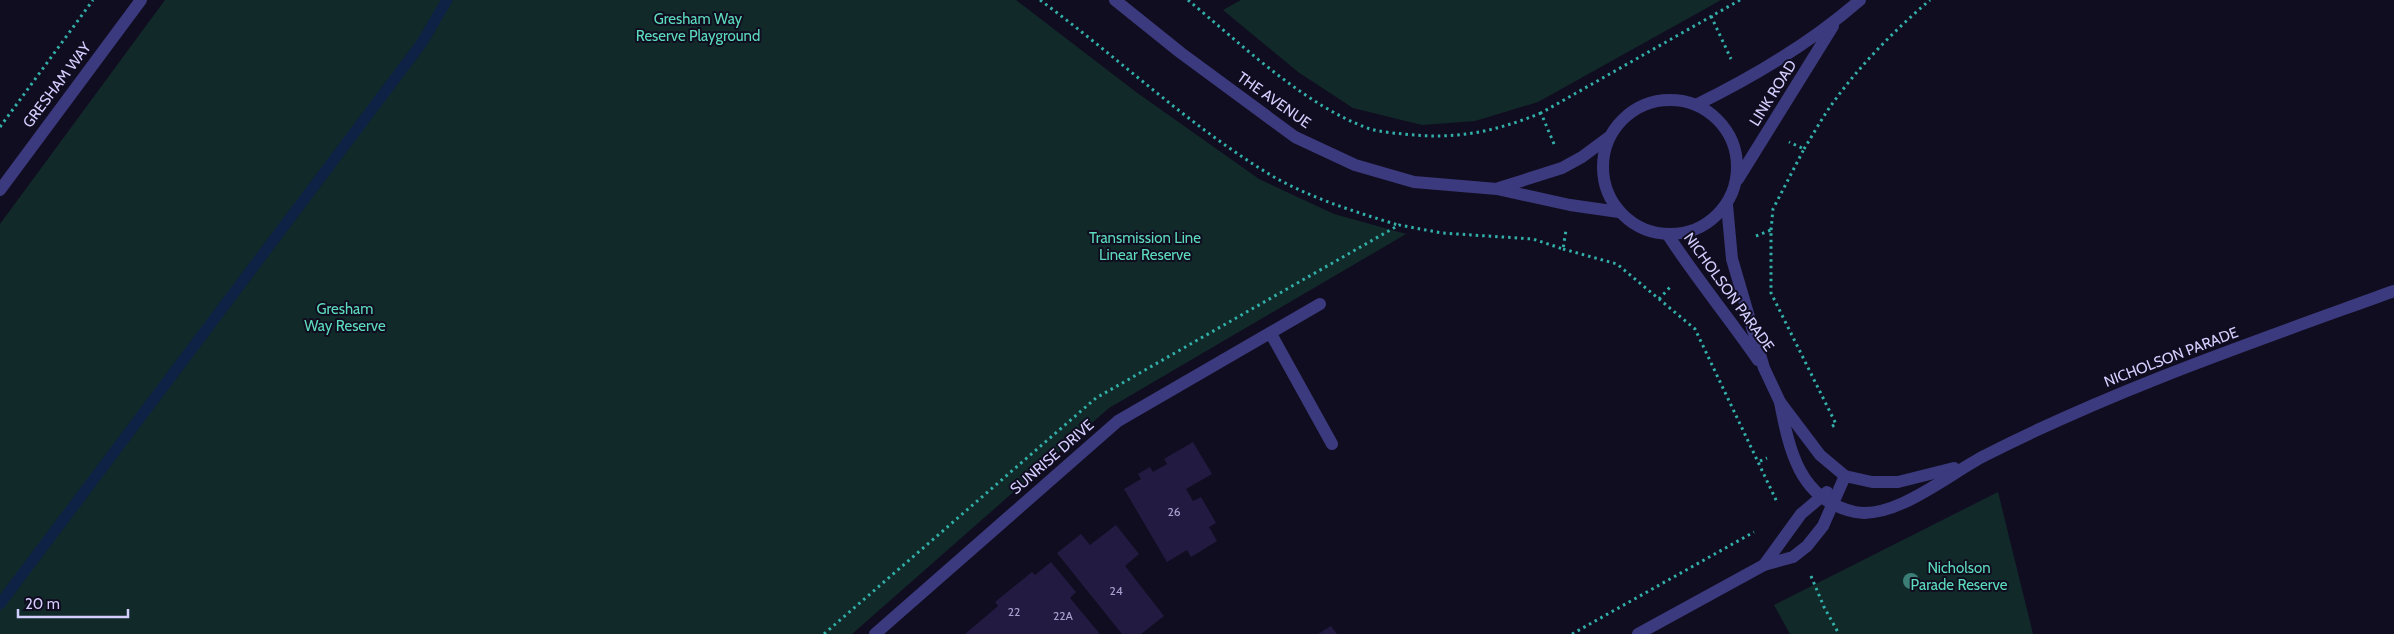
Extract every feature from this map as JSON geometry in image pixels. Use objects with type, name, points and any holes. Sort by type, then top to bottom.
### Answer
[{"type":"street","name":"GRESHAM WAY","points":[[0,190],[141,0]]},
{"type":"street","name":"THE AVENUE","points":[[1114,0],[1295,138],[1354,165],[1414,182],[1497,189],[1570,205],[1619,212]]},
{"type":"street","name":"LINK ROAD","points":[[1696,105],[1742,82],[1835,22],[1860,0]]},
{"type":"street","name":"LINK ROAD","points":[[1737,180],[1835,22]]},
{"type":"street","points":[[1656,100],[1676,100],[1696,105],[1716,117],[1730,135],[1737,157],[1737,180],[1726,205],[1711,222],[1691,232],[1668,235],[1650,232],[1633,224],[1619,212],[1608,195],[1602,176],[1603,156],[1609,137],[1620,121],[1637,108],[1656,100]]},
{"type":"street","name":"THE AVENUE","points":[[1497,189],[1562,168],[1582,157],[1609,137]]},
{"type":"street","name":"NICHOLSON PARADE","points":[[1726,205],[1732,259],[1764,368],[1780,402],[1820,455],[1845,476],[1872,482],[1898,482],[1966,465]]},
{"type":"street","name":"NICHOLSON PARADE","points":[[1668,235],[1689,267],[1707,288],[1764,368]]},
{"type":"street","name":"NICHOLSON PARADE","points":[[1780,402],[1789,448],[1801,472],[1814,489],[1827,500],[1856,512],[1876,513],[1900,506],[1966,465],[2079,410],[2238,348],[2394,291]]},
{"type":"street","name":"SUNRISE DRIVE","points":[[875,634],[1118,421],[1320,304]]},
{"type":"street","points":[[1271,334],[1332,444]]},
{"type":"street","points":[[1764,565],[1801,514],[1827,500],[1845,476]]},
{"type":"street","points":[[1638,634],[1764,565],[1793,557],[1807,546],[1823,526],[1827,500]]},
{"type":"path","points":[[0,127],[93,0]]},
{"type":"path","points":[[1040,0],[1235,152],[1276,177],[1309,194],[1399,226]]},
{"type":"path","points":[[1188,0],[1307,95],[1350,121],[1373,130],[1430,137],[1472,134],[1506,127],[1541,113]]},
{"type":"path","points":[[1804,150],[1835,100],[1863,67],[1930,0]]},
{"type":"path","points":[[1563,249],[1617,264],[1695,329],[1778,500],[1769,525],[1572,634]]},
{"type":"path","points":[[1769,525],[1782,542]]},
{"type":"path","points":[[1815,584],[1824,607],[1839,634]]},
{"type":"green space","name":"Gresham Way Reserve","points":[[165,0],[1016,0],[1136,92],[1259,179],[1334,214],[1406,234],[1109,408],[852,634],[0,634],[0,224]]},
{"type":"green space","points":[[1241,0],[1721,0],[1538,102],[1475,121],[1422,125],[1353,108],[1298,72],[1223,10]]},
{"type":"green space","name":"Nicholson Parade Reserve","points":[[1998,492],[2033,634],[1790,634],[1774,605]]},
{"type":"building","points":[[1193,442],[1212,474],[1186,489],[1193,501],[1201,497],[1216,523],[1209,527],[1217,541],[1191,557],[1187,550],[1167,562],[1124,489],[1141,479],[1138,474],[1150,467],[1153,472],[1167,464],[1164,459]]},
{"type":"building","points":[[1116,525],[1139,554],[1125,566],[1164,616],[1141,634],[1122,634],[1057,553],[1081,534],[1090,545]]},
{"type":"building","points":[[1051,562],[1076,592],[1070,598],[1100,634],[965,634],[998,606],[995,602],[1032,572],[1035,575]]},
{"type":"building","points":[[1331,626],[1337,634],[1318,634]]},
{"type":"waterway","points":[[0,604],[421,44],[447,0]]},
{"type":"park label","name":"Gresham Way Reserve Playground","points":[[698,28]]},
{"type":"park label","name":"Transmission Line Linear Reserve","points":[[1145,246]]}]
